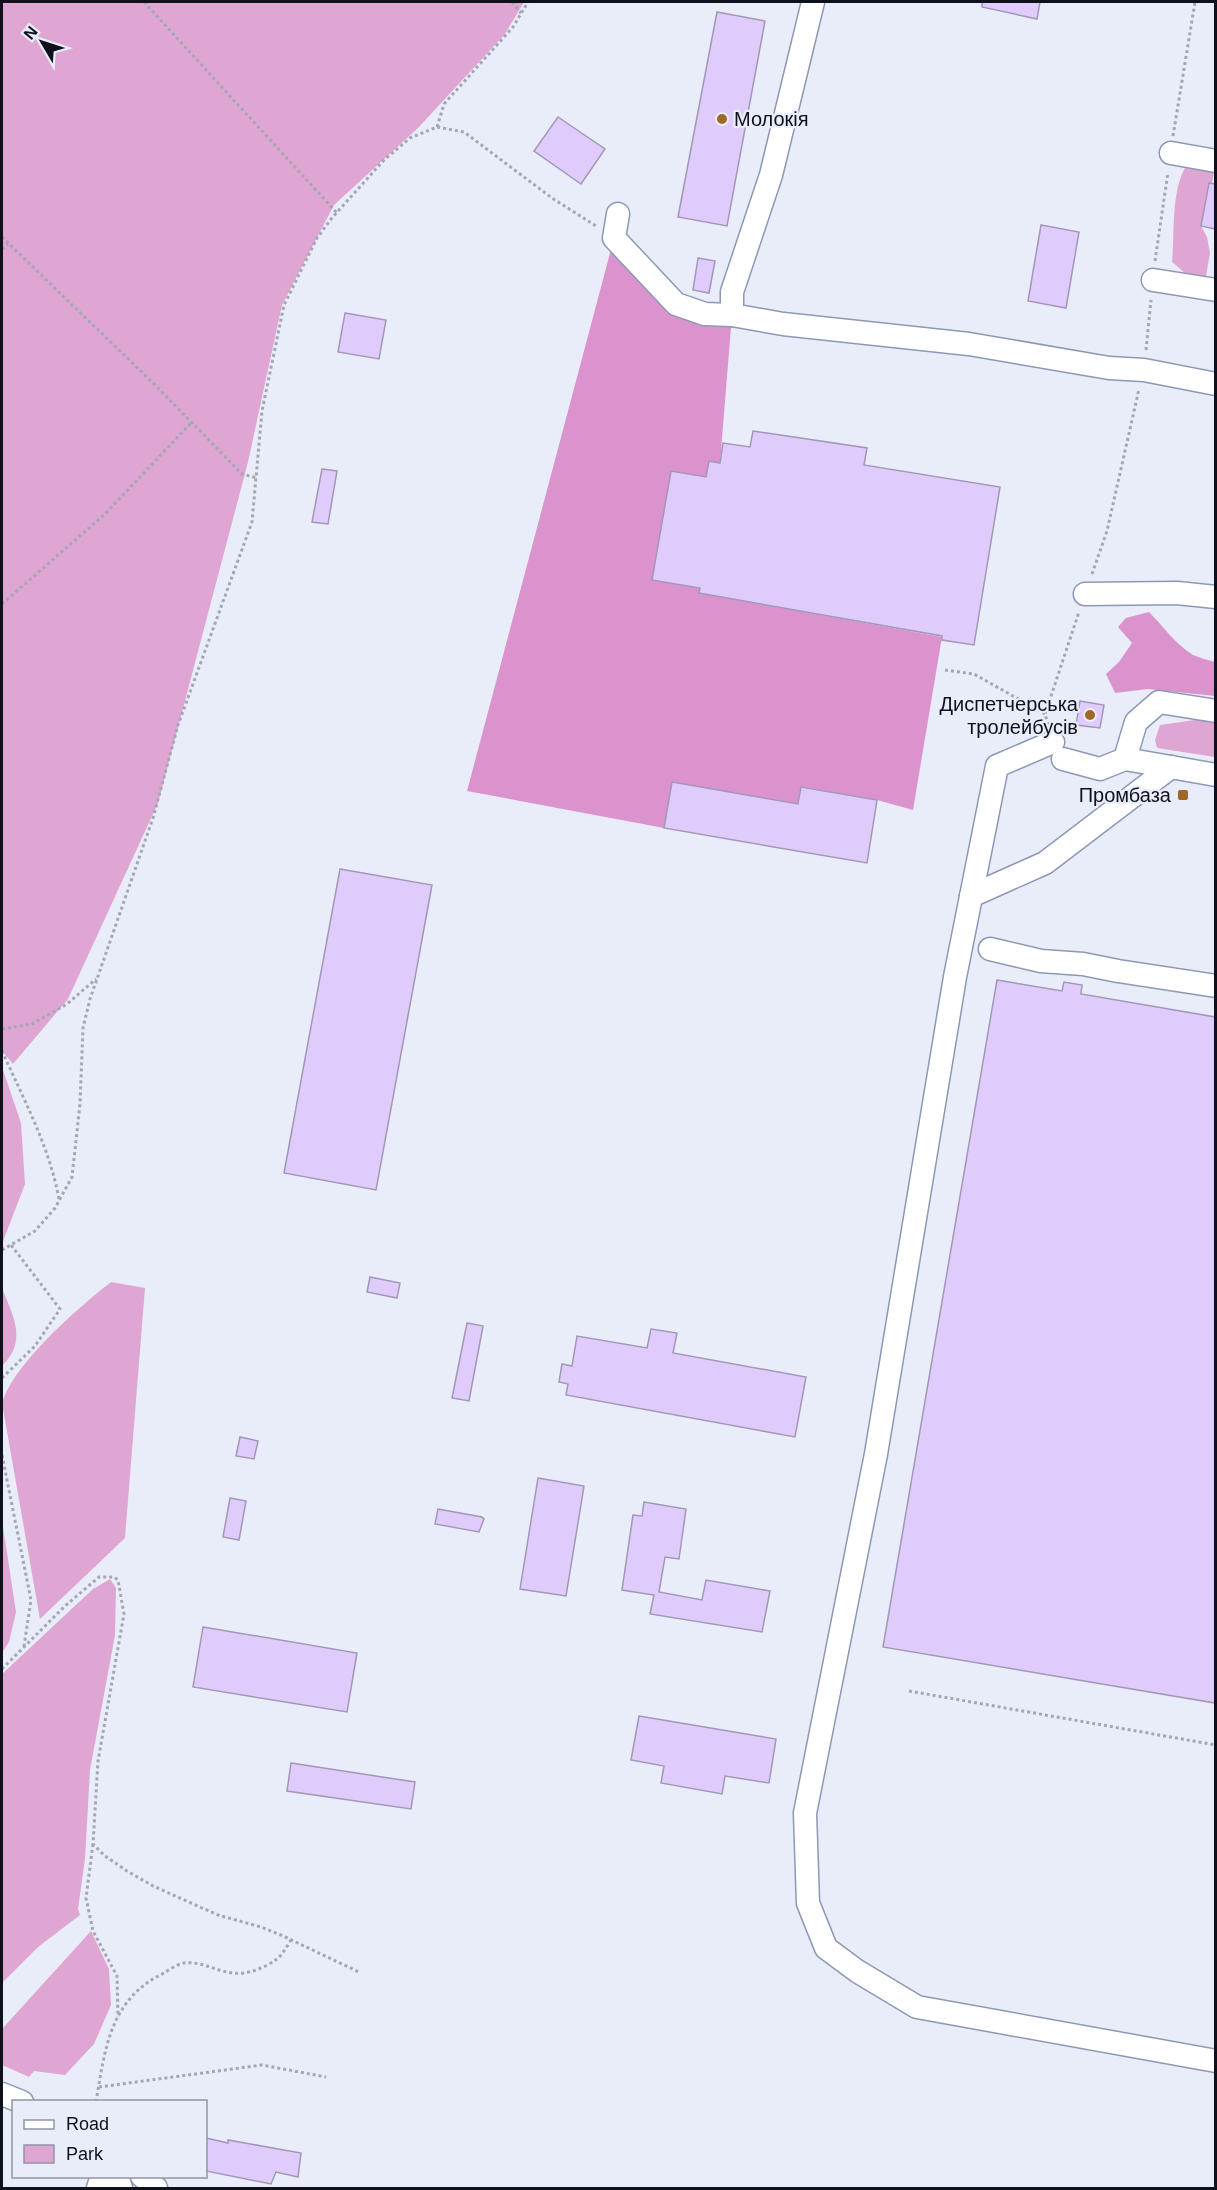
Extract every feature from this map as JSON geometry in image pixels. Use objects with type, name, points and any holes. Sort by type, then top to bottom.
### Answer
[{"type":"street","points":[[732,315],[732,292],[771,175],[813,2]]},
{"type":"street","points":[[1171,153],[1215,161]]},
{"type":"street","points":[[618,214],[614,238],[676,304],[705,314],[732,315],[783,324],[969,344],[1109,368],[1144,370],[1215,384]]},
{"type":"street","points":[[1153,280],[1215,291]]},
{"type":"street","points":[[1085,594],[1178,593],[1215,597]]},
{"type":"street","points":[[1125,759],[1136,722],[1159,702],[1215,711]]},
{"type":"street","points":[[1215,775],[1125,759],[1100,769],[1058,751],[997,766],[951,1001],[876,1455],[805,1813],[808,1903],[826,1948],[857,1971],[917,2007],[1215,2061]]},
{"type":"street","points":[[971,896],[1045,863],[1172,767]]},
{"type":"street","points":[[990,949],[1041,961],[1083,964],[1215,986]]},
{"type":"street","points":[[2,2094],[17,2100]]},
{"type":"street","points":[[144,2178],[156,2188]]},
{"type":"path","points":[[144,2],[337,213]]},
{"type":"path","points":[[512,2],[521,13]]},
{"type":"path","points":[[437,127],[444,104],[513,27],[528,2]]},
{"type":"path","points":[[2,1250],[35,1231],[60,1201],[72,1177],[80,1104],[83,1028],[97,978],[153,818],[178,725],[252,522],[262,411],[285,305],[317,238],[384,160],[410,138],[437,127],[464,132],[552,198],[614,238]]},
{"type":"path","points":[[2,237],[192,422],[242,474],[257,478]]},
{"type":"path","points":[[2,249],[8,244]]},
{"type":"path","points":[[2,604],[105,514],[192,422]]},
{"type":"path","points":[[945,670],[974,674],[1045,714]]},
{"type":"path","points":[[2,1029],[32,1024],[67,1004],[97,978]]},
{"type":"path","points":[[2,1051],[39,1129],[60,1201]]},
{"type":"path","points":[[2,1378],[35,1346],[60,1309],[11,1245]]},
{"type":"path","points":[[2,1455],[31,1600],[23,1648]]},
{"type":"path","points":[[2,1669],[65,1606],[99,1577],[114,1577],[118,1580],[124,1614],[98,1761],[93,1844],[86,1898],[93,1931],[117,1976],[118,2019]]},
{"type":"path","points":[[909,1691],[1215,1745]]},
{"type":"path","points":[[93,1844],[105,1856],[153,1886],[218,1915],[261,1927],[359,1972]]},
{"type":"path","points":[[96,2100],[104,2055],[112,2028],[130,1996],[151,1979],[183,1963],[205,1964],[234,1973],[253,1971],[278,1958],[291,1940]]},
{"type":"path","points":[[99,2087],[262,2065],[326,2077]]},
{"type":"green space","points":[[2,2],[524,2],[505,34],[418,128],[334,205],[282,305],[248,462],[158,803],[68,999],[13,1064],[2,1051]]},
{"type":"green space","points":[[1190,161],[1214,172],[1201,226],[1207,237],[1210,253],[1206,276],[1185,273],[1172,262],[1176,195],[1179,182]]},
{"type":"green space","points":[[1202,719],[1215,721],[1215,757],[1157,748],[1155,740],[1160,725]]},
{"type":"green space","points":[[2,1067],[21,1123],[25,1184],[2,1244]]},
{"type":"green space","points":[[111,1282],[145,1288],[125,1538],[40,1619],[2,1403],[19,1371],[33,1354],[65,1321]]},
{"type":"green space","points":[[2,1288],[14,1318],[16,1338],[10,1357],[2,1366]]},
{"type":"green space","points":[[2,1520],[16,1612],[9,1642],[2,1653]]},
{"type":"green space","points":[[110,1579],[116,1588],[115,1635],[90,1770],[85,1859],[78,1909],[80,1915],[38,1947],[2,1983],[2,1674],[93,1589]]},
{"type":"green space","points":[[91,1931],[109,1969],[111,2005],[94,2044],[65,2075],[34,2071],[29,2077],[2,2065],[2,2029]]},
{"type":"shaded area","points":[[614,238],[676,304],[732,315],[720,463],[706,477],[671,472],[652,580],[700,588],[699,593],[942,637],[913,810],[877,800],[801,787],[798,804],[672,782],[664,828],[467,791]]},
{"type":"shaded area","points":[[1149,612],[1187,651],[1215,662],[1215,696],[1148,689],[1115,693],[1106,674],[1119,662],[1132,643],[1118,627],[1126,618]]},
{"type":"building","points":[[982,2],[1040,2],[1037,19],[982,7]]},
{"type":"building","name":"Молокія","points":[[717,12],[765,21],[727,226],[678,217]]},
{"type":"building","points":[[558,117],[605,149],[581,184],[534,151]]},
{"type":"building","points":[[1209,183],[1215,184],[1215,229],[1201,226]]},
{"type":"building","points":[[1041,225],[1079,232],[1066,308],[1028,301]]},
{"type":"building","points":[[698,258],[715,261],[709,293],[693,290]]},
{"type":"building","points":[[345,313],[386,320],[379,359],[338,352]]},
{"type":"building","points":[[753,431],[867,448],[864,465],[1000,487],[974,645],[942,640],[942,636],[699,593],[700,588],[652,580],[671,471],[706,477],[709,461],[720,463],[723,443],[750,447]]},
{"type":"building","points":[[322,469],[337,471],[328,524],[312,522]]},
{"type":"building","name":"Диспетчерська тролейбусів","points":[[1080,701],[1104,705],[1100,728],[1076,725]]},
{"type":"building","points":[[672,782],[798,804],[801,787],[877,800],[867,863],[664,828]]},
{"type":"building","points":[[340,869],[432,885],[376,1190],[284,1173]]},
{"type":"building","points":[[997,980],[1062,991],[1064,982],[1082,985],[1081,994],[1215,1017],[1215,1703],[883,1647]]},
{"type":"building","points":[[370,1277],[400,1283],[397,1298],[367,1292]]},
{"type":"building","points":[[467,1323],[483,1326],[469,1401],[452,1398]]},
{"type":"building","points":[[651,1329],[677,1333],[673,1353],[806,1377],[795,1437],[566,1395],[568,1384],[559,1382],[562,1364],[572,1366],[577,1336],[647,1348]]},
{"type":"building","points":[[240,1437],[258,1441],[254,1459],[236,1456]]},
{"type":"building","points":[[538,1478],[584,1486],[566,1596],[520,1589]]},
{"type":"building","points":[[230,1498],[246,1501],[239,1540],[223,1537]]},
{"type":"building","points":[[644,1502],[686,1509],[679,1559],[665,1557],[659,1592],[702,1600],[706,1580],[770,1591],[762,1632],[650,1614],[654,1595],[622,1590],[633,1515],[642,1516]]},
{"type":"building","points":[[438,1509],[484,1519],[479,1532],[435,1524]]},
{"type":"building","points":[[203,1627],[357,1653],[347,1712],[193,1687]]},
{"type":"building","points":[[639,1716],[776,1739],[769,1783],[725,1776],[722,1794],[661,1783],[664,1766],[631,1760]]},
{"type":"building","points":[[291,1763],[415,1782],[411,1809],[287,1791]]},
{"type":"building","points":[[207,2138],[301,2153],[298,2177],[276,2172],[271,2184],[207,2171]]},
{"type":"place","name":"Молокія","points":[[722,119]]},
{"type":"place","name":"Диспетчерська тролейбусів","points":[[1090,715]]},
{"type":"place","name":"Промбаза","points":[[1183,795]]}]
